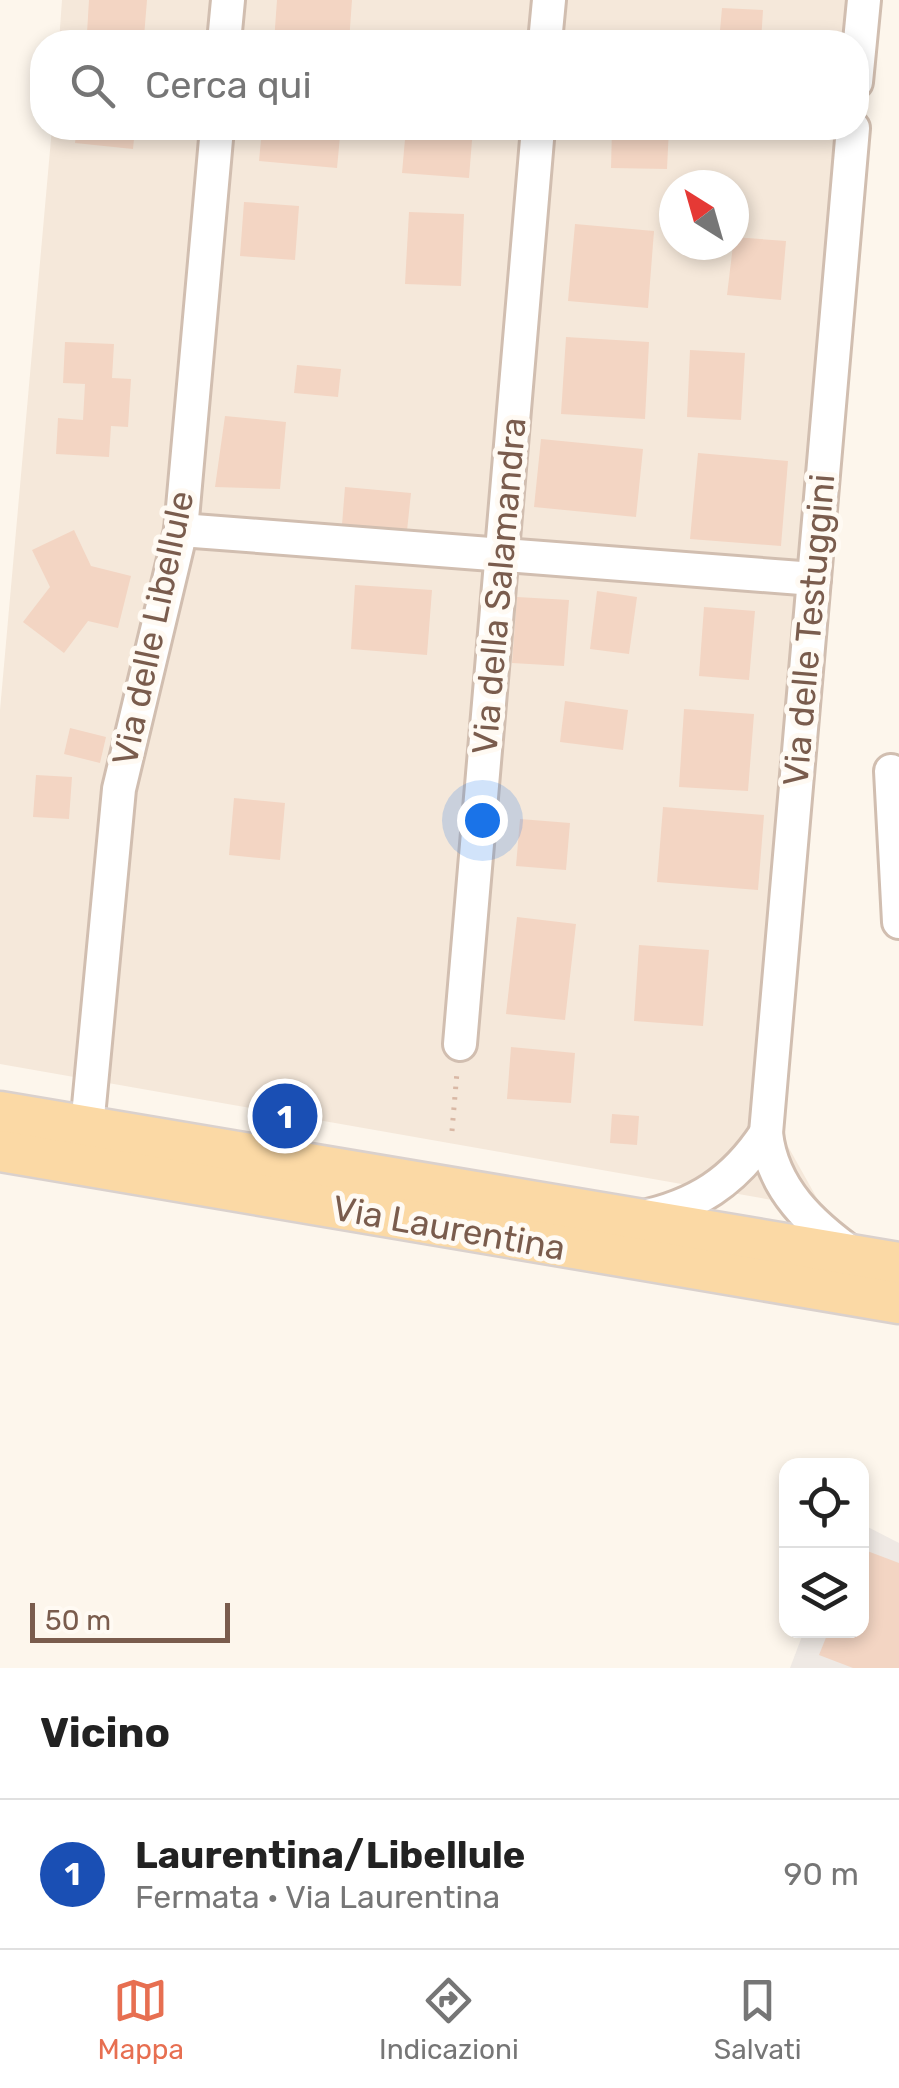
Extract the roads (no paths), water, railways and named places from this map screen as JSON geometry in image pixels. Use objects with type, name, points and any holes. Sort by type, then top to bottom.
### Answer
[{"type":"main road","name":"Via Laurentina","points":[[0,1112],[899,1263]]},
{"type":"main road","name":"Via Laurentina","points":[[0,1151],[896,1305]]},
{"type":"street","points":[[225,30],[228,0]]},
{"type":"street","points":[[546,30],[549,0]]},
{"type":"street","points":[[861,30],[864,0]]},
{"type":"street","name":"Via delle Libellule","points":[[87,1128],[119,789],[180,530],[215,140]]},
{"type":"street","name":"Via della Salamandra","points":[[460,1044],[537,140]]},
{"type":"street","name":"Via delle Testuggini","points":[[766,1133],[851,140]]},
{"type":"street","points":[[180,530],[501,558],[814,578]]},
{"type":"street","points":[[891,771],[899,922]]},
{"type":"street","points":[[632,1220],[674,1209],[719,1188],[744,1166],[766,1133]]},
{"type":"street","points":[[766,1133],[773,1165],[798,1207],[854,1255]]},
{"type":"place","name":"Laurentina/Libellule","points":[[285,1116]]}]
